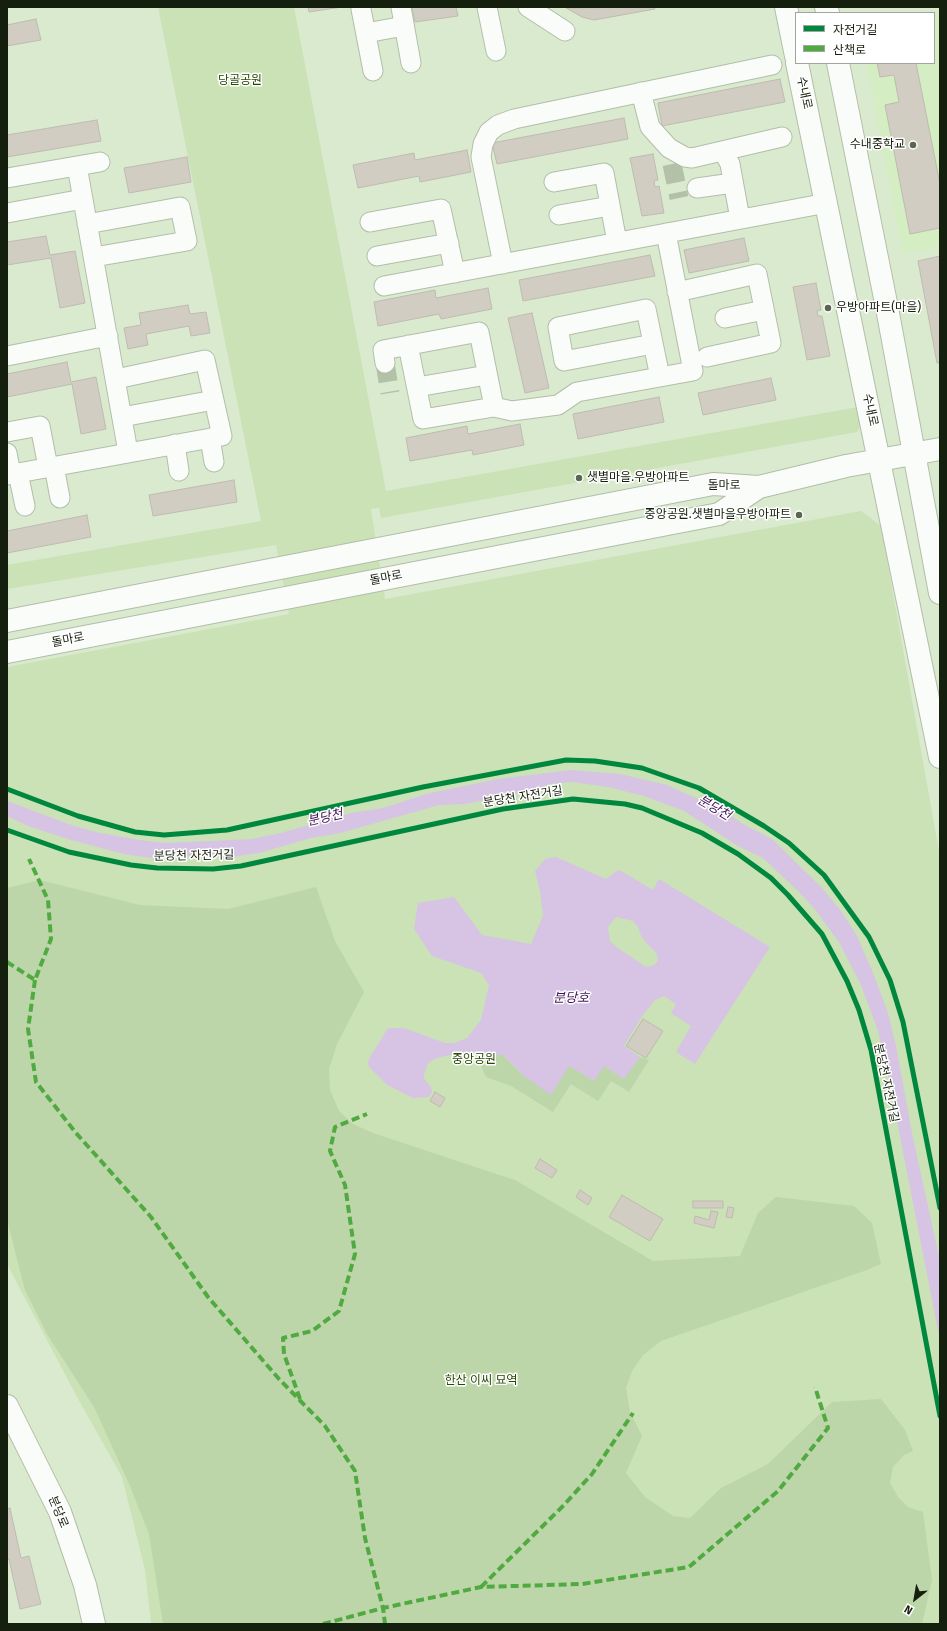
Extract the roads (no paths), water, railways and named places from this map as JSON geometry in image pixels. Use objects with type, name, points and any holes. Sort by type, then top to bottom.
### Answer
[{"type":"main road","points":[[786,7],[795,51]]},
{"type":"main road","name":"수내로","points":[[797,64],[880,459],[940,758]]},
{"type":"main road","points":[[838,64],[940,593]]},
{"type":"main road","name":"돌마로","points":[[7,621],[713,484],[759,487],[880,459],[940,449]]},
{"type":"main road","name":"돌마로","points":[[7,652],[720,514],[759,487]]},
{"type":"main road","name":"분당로","points":[[7,1406],[60,1512],[85,1584],[94,1624]]},
{"type":"lane","points":[[401,7],[411,63]]},
{"type":"lane","points":[[487,7],[496,51]]},
{"type":"lane","points":[[528,7],[565,31]]},
{"type":"lane","points":[[361,9],[373,71]]},
{"type":"lane","points":[[366,33],[404,26]]},
{"type":"lane","points":[[503,264],[481,157],[483,144],[489,132],[498,125],[514,119],[772,65]]},
{"type":"lane","points":[[641,92],[650,127],[670,156],[676,153],[692,158],[782,138]]},
{"type":"lane","points":[[723,151],[730,164],[740,219]]},
{"type":"lane","points":[[7,178],[100,162]]},
{"type":"lane","points":[[77,166],[128,452]]},
{"type":"lane","points":[[554,182],[604,173],[617,242]]},
{"type":"lane","points":[[697,188],[733,183]]},
{"type":"lane","points":[[7,213],[83,199]]},
{"type":"lane","points":[[384,286],[827,204]]},
{"type":"lane","points":[[559,215],[610,206]]},
{"type":"lane","points":[[87,224],[180,207],[187,241],[94,258]]},
{"type":"lane","points":[[370,222],[441,209],[455,273]]},
{"type":"lane","points":[[408,345],[423,419],[494,407],[512,411],[558,405],[577,392],[693,371],[666,233]]},
{"type":"lane","points":[[377,256],[449,243]]},
{"type":"lane","points":[[677,292],[757,274],[771,343],[707,357]]},
{"type":"lane","points":[[653,344],[564,361],[558,327],[646,309],[660,377]]},
{"type":"lane","points":[[725,318],[764,310]]},
{"type":"lane","points":[[385,364],[383,350],[479,332],[494,407]]},
{"type":"lane","points":[[7,356],[108,336]]},
{"type":"lane","points":[[12,474],[222,436],[205,360],[116,379]]},
{"type":"lane","points":[[417,387],[487,375]]},
{"type":"lane","points":[[122,417],[214,400]]},
{"type":"lane","points":[[7,432],[40,426],[60,498]]},
{"type":"lane","points":[[210,438],[214,462]]},
{"type":"lane","points":[[175,444],[179,471]]},
{"type":"lane","points":[[7,453],[12,474],[25,506]]},
{"type":"water","name":"분당천","points":[[571,770],[620,774],[667,785],[722,810],[743,824],[772,839],[822,888],[841,911],[857,936],[873,973],[888,1013],[896,1046],[913,1138],[940,1261],[940,1341],[889,1080],[878,1031],[861,985],[839,942],[814,908],[799,892],[763,858],[738,846],[684,811],[644,796],[608,787],[572,782],[550,784],[532,791],[465,804],[439,805],[340,833],[311,838],[259,853],[231,857],[214,854],[151,858],[124,854],[71,840],[28,826],[7,816],[7,801],[74,826],[100,833],[139,840],[166,843],[252,839],[281,833],[351,813],[383,808],[426,794],[498,779]]},
{"type":"water","name":"분당호","points":[[556,857],[606,879],[618,870],[653,890],[659,879],[770,947],[695,1064],[676,1052],[691,1026],[671,1013],[676,1004],[664,996],[655,1000],[642,1016],[624,1046],[640,1057],[624,1079],[604,1066],[594,1081],[569,1066],[551,1095],[524,1076],[503,1055],[457,1053],[437,1058],[428,1063],[424,1079],[431,1087],[432,1092],[429,1097],[413,1098],[387,1085],[369,1067],[368,1063],[370,1057],[388,1028],[404,1028],[445,1043],[454,1043],[467,1038],[481,1020],[489,985],[481,973],[432,956],[414,929],[418,903],[454,897],[482,935],[531,944],[543,916],[540,891],[535,871],[545,859]],"holes":[[[616,917],[633,921],[638,927],[642,938],[657,954],[658,961],[654,965],[646,967],[610,941],[608,927]]]},
{"type":"tunnel","points":[[672,164],[679,198]]},
{"type":"tunnel","points":[[385,363],[390,393]]},
{"type":"place","name":"수내중학교","points":[[913,145]]},
{"type":"place","name":"우방아파트(마을)","points":[[828,308]]},
{"type":"place","name":"샛별마을.우방아파트","points":[[579,478]]},
{"type":"place","name":"중앙공원.샛별마을우방아파트","points":[[799,515]]},
{"type":"park label","name":"당골공원","points":[[240,81]]},
{"type":"park label","name":"중앙공원","points":[[474,1060]]},
{"type":"park label","name":"한산 이씨 묘역","points":[[481,1381]]}]
